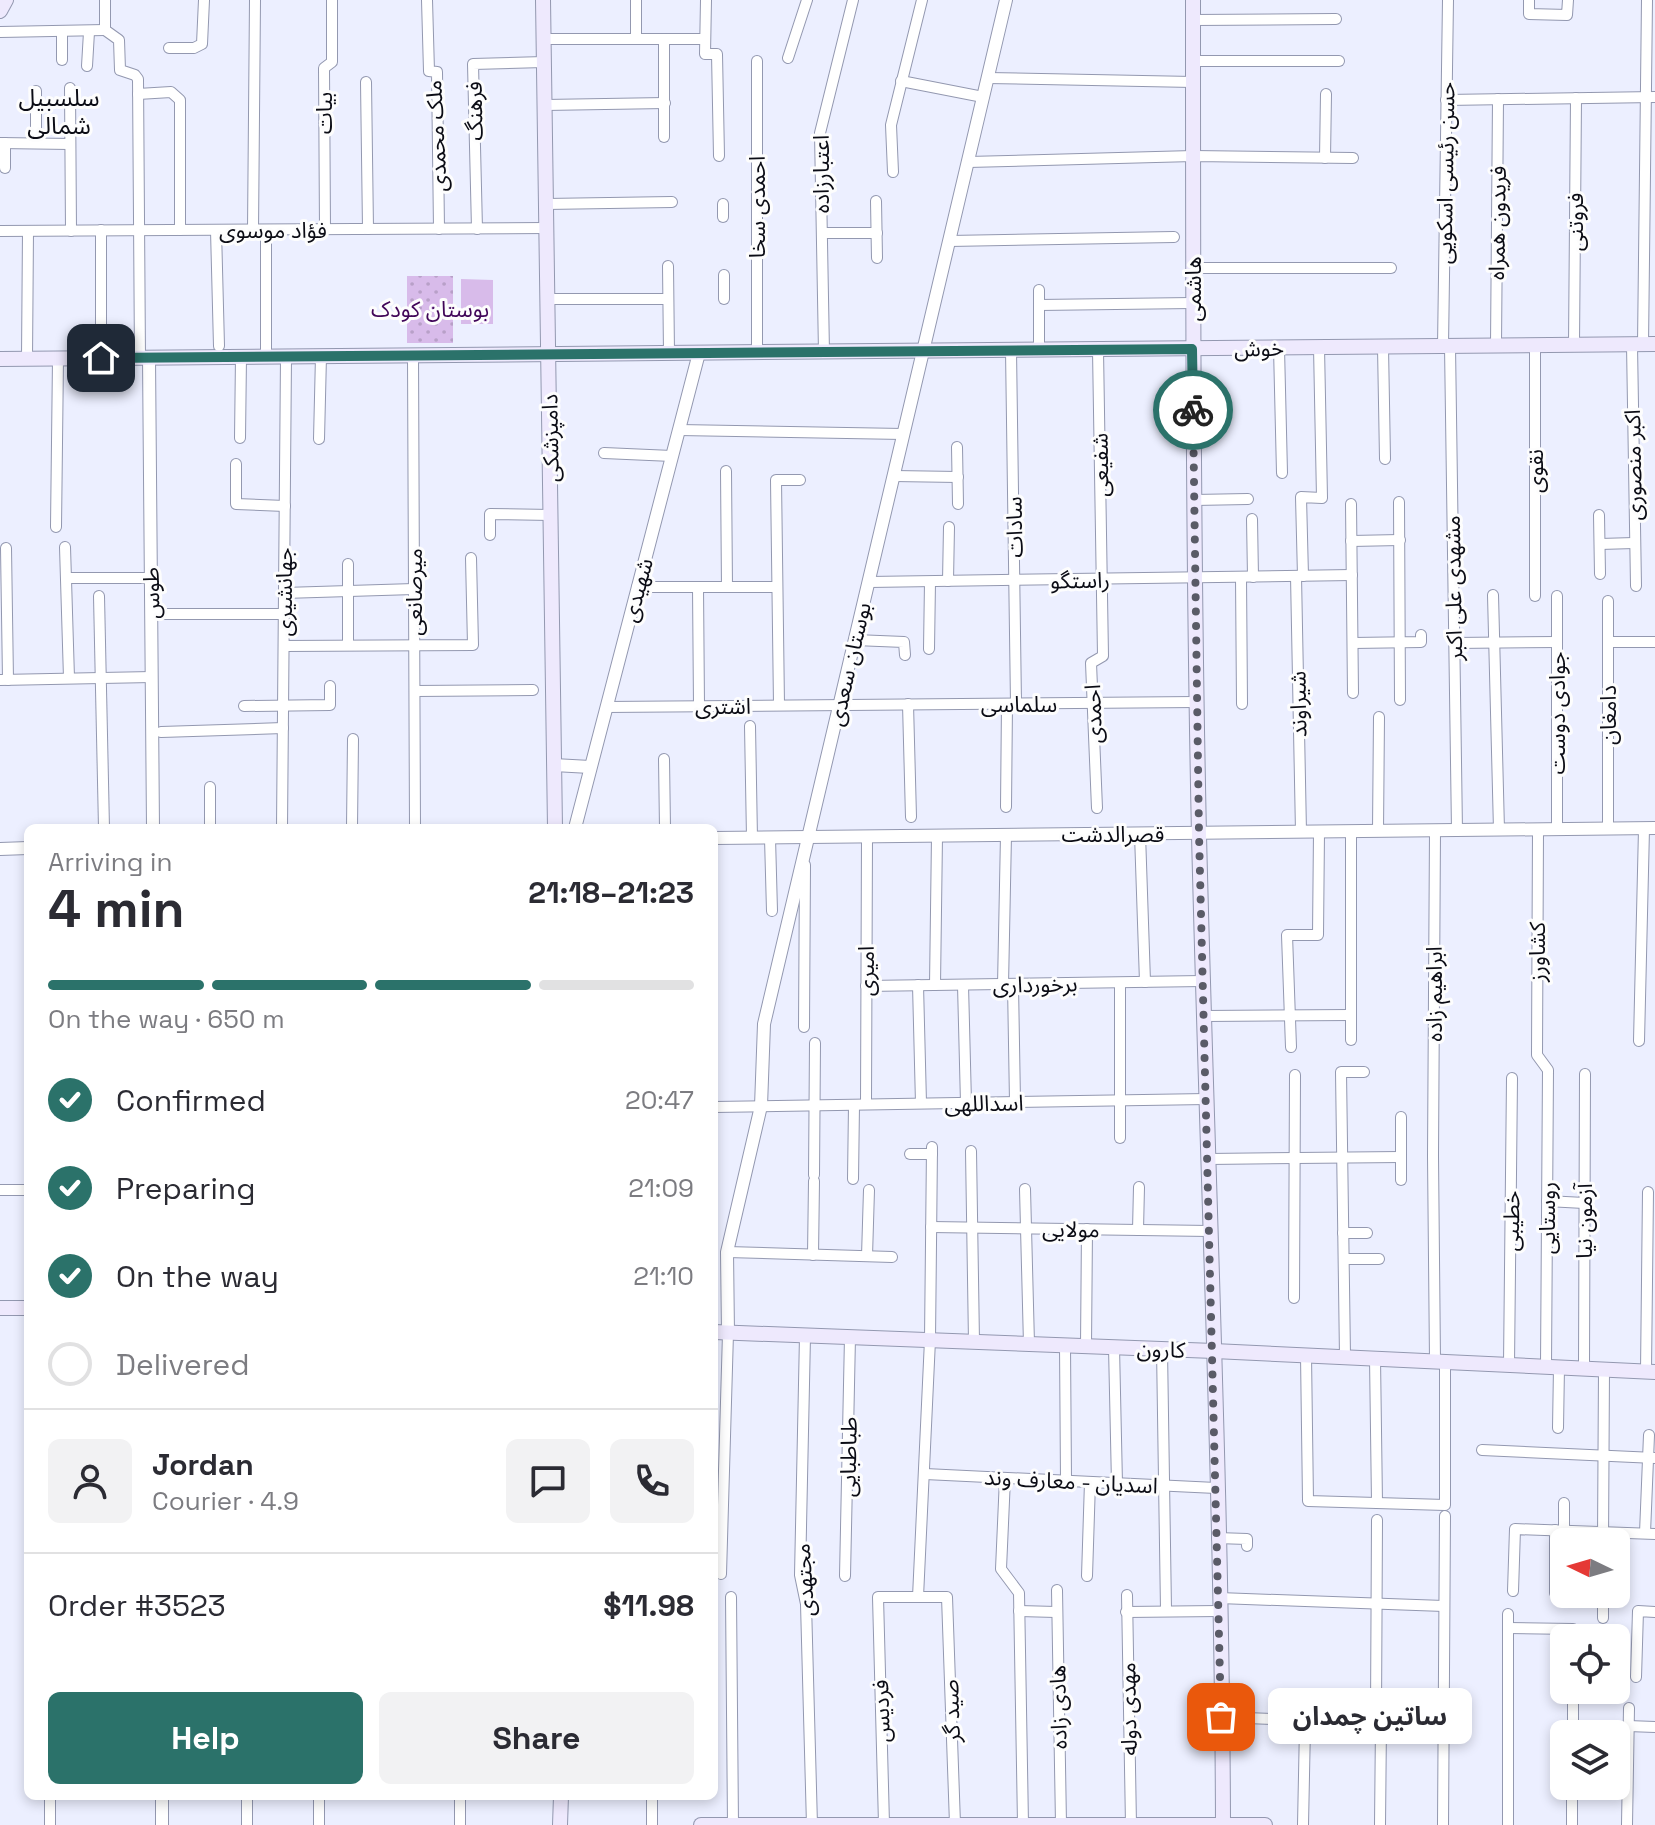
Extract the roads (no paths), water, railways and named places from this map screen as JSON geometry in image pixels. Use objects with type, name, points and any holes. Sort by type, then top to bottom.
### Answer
[{"type":"main road","points":[[0,11],[6,0]]},
{"type":"main road","name":"دامپزشکی","points":[[543,0],[555,824]]},
{"type":"main road","name":"هاشمی","points":[[1193,0],[1192,349],[1199,834],[1214,1351],[1223,1824]]},
{"type":"main road","name":"خوش","points":[[0,359],[1643,345]]},
{"type":"main road","points":[[0,1308],[24,1308]]},
{"type":"main road","name":"کارون","points":[[721,1333],[1651,1371]]},
{"type":"main road","points":[[560,1825],[561,1800]]},
{"type":"main road","points":[[701,1825],[1265,1825]]},
{"type":"street","points":[[105,0],[105,30]]},
{"type":"street","points":[[169,48],[194,48],[202,44],[204,0]]},
{"type":"street","points":[[253,230],[255,0]]},
{"type":"street","name":"بیات","points":[[325,230],[324,68],[332,62],[332,0]]},
{"type":"street","name":"ملک محمدی","points":[[427,0],[429,71],[437,72],[439,229]]},
{"type":"street","points":[[636,0],[636,39]]},
{"type":"street","points":[[706,0],[705,54],[717,54],[719,156]]},
{"type":"street","points":[[788,58],[807,0]]},
{"type":"street","name":"اعتبارزاده","points":[[824,352],[821,124],[853,0]]},
{"type":"street","points":[[893,172],[891,125],[922,0]]},
{"type":"street","name":"بوستان سعدی","points":[[721,1333],[727,1252],[761,1106],[764,1024],[1006,0]]},
{"type":"street","name":"حسن رئیسی اسکویی","points":[[1446,346],[1448,0]]},
{"type":"street","points":[[1529,0],[1529,14],[1567,15],[1568,0]]},
{"type":"street","name":"اکبر منصوری","points":[[1636,586],[1634,543],[1650,98],[1647,0]]},
{"type":"street","points":[[1193,20],[1336,19]]},
{"type":"street","points":[[0,32],[105,30],[119,40],[120,70],[137,77],[145,358]]},
{"type":"street","points":[[62,32],[62,60]]},
{"type":"street","points":[[87,66],[89,32]]},
{"type":"street","points":[[544,39],[705,39]]},
{"type":"street","points":[[664,39],[664,137]]},
{"type":"street","name":"احمدی سخا","points":[[757,61],[757,352]]},
{"type":"street","points":[[1193,61],[1339,61]]},
{"type":"street","name":"فرهنگ","points":[[477,229],[473,64],[544,62]]},
{"type":"street","points":[[987,78],[1193,82]]},
{"type":"street","points":[[901,81],[983,97]]},
{"type":"street","points":[[366,82],[368,229]]},
{"type":"street","points":[[70,88],[71,231]]},
{"type":"street","points":[[36,91],[36,143]]},
{"type":"street","points":[[138,94],[171,92],[180,100],[180,230]]},
{"type":"street","points":[[1325,158],[1326,94]]},
{"type":"street","name":"فروتنی","points":[[1574,345],[1576,98]]},
{"type":"street","points":[[1446,100],[1650,98]]},
{"type":"street","name":"فریدون همراه","points":[[1496,346],[1498,99]]},
{"type":"street","points":[[545,105],[665,103]]},
{"type":"street","points":[[5,168],[2,143],[70,144]]},
{"type":"street","points":[[968,162],[1193,156],[1353,158]]},
{"type":"street","points":[[876,201],[877,258]]},
{"type":"street","points":[[546,204],[672,202]]},
{"type":"street","points":[[723,204],[723,217]]},
{"type":"street","name":"فؤاد موسوی","points":[[0,231],[547,228]]},
{"type":"street","points":[[101,230],[101,358]]},
{"type":"street","points":[[216,230],[219,346]]},
{"type":"street","points":[[266,230],[266,357]]},
{"type":"street","points":[[27,359],[28,231]]},
{"type":"street","points":[[822,233],[877,233]]},
{"type":"street","points":[[949,241],[1174,237]]},
{"type":"street","points":[[668,266],[669,353]]},
{"type":"street","points":[[1193,268],[1391,268]]},
{"type":"street","points":[[724,275],[724,299]]},
{"type":"street","points":[[1039,290],[1039,350]]},
{"type":"street","points":[[548,299],[668,299]]},
{"type":"street","points":[[1039,305],[1192,303]]},
{"type":"street","name":"مشهدی علی اکبر","points":[[1446,346],[1457,831]]},
{"type":"street","name":"نقوی","points":[[1535,346],[1535,596]]},
{"type":"street","name":"شیراوند","points":[[1301,832],[1301,497],[1322,498],[1319,347]]},
{"type":"street","points":[[1383,347],[1385,459]]},
{"type":"street","points":[[1279,348],[1282,473]]},
{"type":"street","name":"سادات","points":[[1006,807],[1014,581],[1011,350]]},
{"type":"street","name":"شفیعی","points":[[1098,350],[1101,580]]},
{"type":"street","name":"شهیدی","points":[[576,824],[699,353]]},
{"type":"street","points":[[319,439],[321,356]]},
{"type":"street","name":"میرصانعی","points":[[413,356],[415,824]]},
{"type":"street","points":[[240,438],[241,357]]},
{"type":"street","name":"جهانشیری","points":[[282,824],[286,357]]},
{"type":"street","name":"طوس","points":[[145,358],[152,614],[153,824]]},
{"type":"street","points":[[56,527],[58,359]]},
{"type":"street","points":[[679,430],[903,434]]},
{"type":"street","points":[[957,447],[958,504]]},
{"type":"street","points":[[604,453],[672,456]]},
{"type":"street","points":[[236,464],[236,504],[285,506]]},
{"type":"street","points":[[726,471],[727,587]]},
{"type":"street","points":[[894,476],[958,477]]},
{"type":"street","points":[[779,705],[776,480],[800,480]]},
{"type":"street","points":[[1194,500],[1248,499]]},
{"type":"street","points":[[1399,502],[1400,700]]},
{"type":"street","points":[[1351,504],[1353,693]]},
{"type":"street","points":[[490,535],[490,514],[551,515]]},
{"type":"street","points":[[1599,515],[1600,574]]},
{"type":"street","points":[[1252,519],[1253,577]]},
{"type":"street","points":[[948,581],[949,527]]},
{"type":"street","points":[[1351,541],[1400,540]]},
{"type":"street","points":[[1600,544],[1634,543]]},
{"type":"street","points":[[65,547],[69,678]]},
{"type":"street","points":[[6,548],[4,680],[152,677]]},
{"type":"street","points":[[284,646],[473,645],[471,558]]},
{"type":"street","points":[[348,564],[348,645]]},
{"type":"street","name":"راستگو","points":[[869,582],[1352,575]]},
{"type":"street","points":[[1241,577],[1242,704]]},
{"type":"street","points":[[66,578],[151,578]]},
{"type":"street","name":"احمدی","points":[[1097,808],[1091,663],[1103,656],[1101,580]]},
{"type":"street","points":[[929,649],[930,582]]},
{"type":"street","points":[[637,587],[777,587]]},
{"type":"street","points":[[698,587],[699,706]]},
{"type":"street","points":[[284,593],[414,589]]},
{"type":"street","points":[[1493,595],[1499,830]]},
{"type":"street","points":[[99,596],[104,824]]},
{"type":"street","name":"جوادی دوست","points":[[1557,596],[1557,830]]},
{"type":"street","name":"دامغان","points":[[1608,601],[1608,829]]},
{"type":"street","points":[[152,614],[284,614]]},
{"type":"street","points":[[1353,643],[1421,642],[1421,635]]},
{"type":"street","points":[[855,640],[904,642],[905,655]]},
{"type":"street","points":[[1454,643],[1557,642]]},
{"type":"street","points":[[1608,642],[1655,642]]},
{"type":"street","points":[[244,706],[330,705],[330,686]]},
{"type":"street","points":[[415,691],[533,690]]},
{"type":"street","name":"سلماسی","points":[[840,705],[1197,702]]},
{"type":"street","points":[[908,704],[911,817]]},
{"type":"street","name":"اشتری","points":[[606,707],[840,705]]},
{"type":"street","points":[[1378,831],[1379,717]]},
{"type":"street","points":[[750,726],[752,838]]},
{"type":"street","points":[[161,732],[283,728]]},
{"type":"street","points":[[352,824],[353,739]]},
{"type":"street","points":[[664,759],[665,824]]},
{"type":"street","points":[[554,765],[590,767]]},
{"type":"street","points":[[210,787],[210,824]]},
{"type":"street","points":[[1639,1041],[1649,828]]},
{"type":"street","name":"قصرالدشت","points":[[718,838],[1649,828]]},
{"type":"street","name":"کشاورز","points":[[1538,830],[1537,1055],[1548,1070]]},
{"type":"street","name":"ابراهیم زاده","points":[[1435,831],[1433,1156],[1445,1511],[1443,1825]]},
{"type":"street","points":[[1291,1047],[1287,935],[1318,935],[1319,832]]},
{"type":"street","points":[[1351,832],[1351,1040]]},
{"type":"street","points":[[1140,834],[1145,982]]},
{"type":"street","points":[[1006,835],[1008,985],[1015,1102]]},
{"type":"street","points":[[935,985],[937,836]]},
{"type":"street","name":"امیری","points":[[866,1104],[867,837]]},
{"type":"street","points":[[770,838],[772,911]]},
{"type":"street","points":[[0,849],[24,848]]},
{"type":"street","points":[[804,1027],[805,852]]},
{"type":"street","name":"برخورداری","points":[[866,986],[1203,981]]},
{"type":"street","points":[[1120,983],[1120,1138]]},
{"type":"street","points":[[918,985],[921,1103]]},
{"type":"street","points":[[963,985],[966,1103]]},
{"type":"street","points":[[1204,1016],[1351,1015]]},
{"type":"street","points":[[813,1255],[815,1043]]},
{"type":"street","name":"روستایی","points":[[1548,1070],[1547,1201],[1552,1367],[1558,1428]]},
{"type":"street","points":[[1345,1357],[1341,1072],[1364,1072]]},
{"type":"street","name":"آزمون نیا","points":[[1584,1368],[1585,1074]]},
{"type":"street","points":[[1294,1298],[1295,1075]]},
{"type":"street","name":"خطیبی","points":[[1509,1365],[1512,1078]]},
{"type":"street","name":"اسداللهی","points":[[761,1106],[1207,1099]]},
{"type":"street","points":[[853,1179],[854,1105]]},
{"type":"street","points":[[718,1107],[761,1106]]},
{"type":"street","points":[[1401,1117],[1401,1180]]},
{"type":"street","points":[[910,1154],[932,1151],[930,1340],[918,1597]]},
{"type":"street","points":[[971,1151],[974,1342]]},
{"type":"street","points":[[1208,1159],[1401,1157]]},
{"type":"street","points":[[1138,1230],[1139,1187]]},
{"type":"street","points":[[1025,1189],[1029,1344]]},
{"type":"street","points":[[0,1190],[24,1190]]},
{"type":"street","points":[[867,1256],[869,1190]]},
{"type":"street","points":[[1648,1192],[1651,1371]]},
{"type":"street","points":[[1547,1201],[1584,1203]]},
{"type":"street","name":"مولایی","points":[[931,1227],[1210,1231]]},
{"type":"street","points":[[1086,1346],[1087,1229]]},
{"type":"street","points":[[1117,1230],[1117,1243]]},
{"type":"street","points":[[1343,1233],[1367,1233]]},
{"type":"street","points":[[727,1252],[892,1257]]},
{"type":"street","points":[[1344,1259],[1379,1259]]},
{"type":"street","points":[[721,1333],[721,1574]]},
{"type":"street","name":"مجتهدی","points":[[805,1336],[800,1575],[806,1604],[812,1825]]},
{"type":"street","name":"طباطبایی","points":[[845,1576],[850,1337]]},
{"type":"street","points":[[1065,1345],[1066,1481]]},
{"type":"street","points":[[1114,1347],[1117,1484]]},
{"type":"street","points":[[1162,1349],[1166,1610]]},
{"type":"street","points":[[1306,1355],[1308,1501],[1377,1503],[1445,1511]]},
{"type":"street","points":[[1375,1358],[1377,1503]]},
{"type":"street","points":[[1603,1528],[1604,1369]]},
{"type":"street","points":[[1630,1535],[1650,1533],[1649,1435]]},
{"type":"street","points":[[1482,1450],[1651,1458]]},
{"type":"street","name":"اسدیان - معارف وند","points":[[925,1474],[1216,1488]]},
{"type":"street","points":[[1005,1478],[1001,1569],[1019,1593],[1023,1824]]},
{"type":"street","points":[[1087,1576],[1090,1482]]},
{"type":"street","points":[[1559,1528],[1564,1503]]},
{"type":"street","points":[[1376,1713],[1377,1520]]},
{"type":"street","points":[[1513,1591],[1515,1529],[1550,1530]]},
{"type":"street","points":[[1217,1538],[1247,1539],[1247,1546]]},
{"type":"street","name":"هادی زاده","points":[[1057,1590],[1065,1824]]},
{"type":"street","name":"مهدی دوله","points":[[1127,1595],[1131,1824]]},
{"type":"street","points":[[731,1597],[733,1825]]},
{"type":"street","name":"فردیس","points":[[884,1824],[878,1597],[918,1597]]},
{"type":"street","name":"صید گر","points":[[918,1597],[947,1597],[955,1824]]},
{"type":"street","points":[[1126,1612],[1219,1605],[1444,1606]]},
{"type":"street","points":[[1603,1608],[1603,1618]]},
{"type":"street","points":[[1019,1611],[1056,1612]]},
{"type":"street","points":[[1636,1673],[1638,1611],[1655,1612]]},
{"type":"street","points":[[1508,1614],[1508,1825]]},
{"type":"street","points":[[1508,1628],[1550,1629]]},
{"type":"street","points":[[1628,1720],[1629,1708]]},
{"type":"street","points":[[1221,1717],[1302,1723],[1303,1825]]},
{"type":"street","points":[[1380,1825],[1381,1724]]},
{"type":"street","points":[[1630,1726],[1655,1727]]},
{"type":"street","points":[[50,1800],[50,1825]]},
{"type":"street","points":[[162,1800],[162,1825]]},
{"type":"street","points":[[247,1800],[247,1825]]},
{"type":"street","points":[[319,1800],[319,1825]]},
{"type":"street","points":[[460,1800],[460,1825]]},
{"type":"street","points":[[652,1800],[652,1825]]},
{"type":"street","points":[[1572,1800],[1572,1825]]},
{"type":"street","points":[[1627,1800],[1627,1825]]},
{"type":"place","name":"ساتین چمدان","points":[[1221,1717]]},
{"type":"district","name":"سلسبیل شمالی","points":[[59,111]]},
{"type":"park label","name":"بوستان کودک","points":[[430,309]]}]
